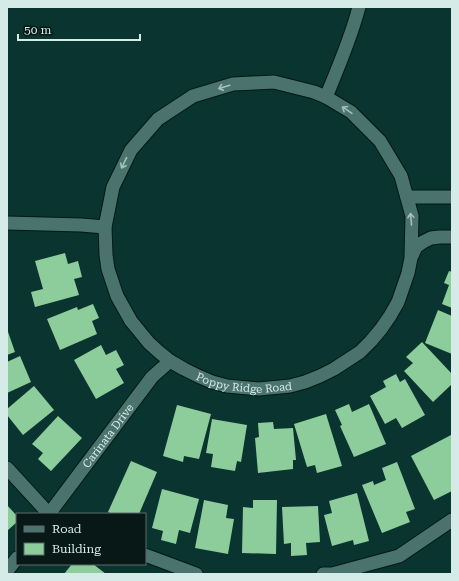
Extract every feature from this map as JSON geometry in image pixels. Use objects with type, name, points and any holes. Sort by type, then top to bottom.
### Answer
[{"type":"street","points":[[326,98],[348,42],[359,7]]},
{"type":"street","name":"Poppy Ridge Road","points":[[412,258],[412,216],[407,197],[401,176],[380,141],[351,112],[326,98],[314,92],[274,82],[233,84],[193,96],[158,119],[131,150],[112,187],[105,227],[108,269],[117,296],[139,332],[170,361],[205,379],[227,386],[259,389],[290,386],[305,382],[334,369],[360,352],[381,329],[398,302],[404,288],[416,247],[431,238],[452,237]]},
{"type":"street","points":[[407,197],[452,197]]},
{"type":"street","points":[[7,223],[105,227]]},
{"type":"street","name":"Carinata Drive","points":[[51,513],[152,376],[170,361]]},
{"type":"street","points":[[7,468],[49,513]]},
{"type":"street","points":[[323,574],[373,569],[399,556],[452,520]]},
{"type":"street","points":[[146,555],[196,574]]},
{"type":"street","points":[[7,572],[16,559]]},
{"type":"building","points":[[65,253],[68,264],[78,261],[82,277],[74,279],[79,295],[35,307],[31,292],[43,289],[35,261]]},
{"type":"building","points":[[449,271],[452,272],[452,308],[442,304],[449,285],[444,283]]},
{"type":"building","points":[[93,304],[99,318],[92,321],[97,334],[60,350],[47,319],[77,307],[78,310]]},
{"type":"building","points":[[438,310],[452,316],[452,354],[425,343]]},
{"type":"building","points":[[7,329],[15,352],[7,355]]},
{"type":"building","points":[[422,342],[452,374],[452,384],[433,402],[404,371],[413,363],[406,357]]},
{"type":"building","points":[[101,345],[106,355],[116,350],[124,365],[116,369],[124,383],[96,399],[74,360]]},
{"type":"building","points":[[20,356],[31,382],[7,393],[7,362]]},
{"type":"building","points":[[396,374],[400,382],[405,379],[425,415],[402,428],[396,418],[385,424],[370,396],[386,387],[383,381]]},
{"type":"building","points":[[34,386],[54,410],[23,435],[7,415],[7,409]]},
{"type":"building","points":[[349,404],[352,412],[369,404],[386,444],[354,457],[340,426],[342,425],[335,410]]},
{"type":"building","points":[[177,405],[211,414],[199,459],[184,456],[183,462],[163,456]]},
{"type":"building","points":[[326,414],[342,466],[317,473],[315,465],[307,467],[294,424]]},
{"type":"building","points":[[58,416],[82,438],[51,471],[38,459],[43,453],[32,444]]},
{"type":"building","points":[[212,419],[247,425],[241,462],[237,461],[235,471],[211,467],[213,454],[206,453]]},
{"type":"building","points":[[273,422],[274,429],[293,428],[296,460],[293,460],[293,469],[258,473],[255,438],[259,437],[258,423]]},
{"type":"building","points":[[451,435],[452,491],[434,500],[411,456]]},
{"type":"building","points":[[131,461],[157,472],[139,513],[108,512]]},
{"type":"building","points":[[397,462],[415,509],[406,512],[410,522],[382,533],[362,485],[373,481],[374,485],[386,480],[382,468]]},
{"type":"building","points":[[162,489],[199,499],[190,533],[179,530],[176,544],[161,540],[163,531],[152,528]]},
{"type":"building","points":[[357,493],[369,541],[354,545],[353,540],[332,546],[324,515],[332,513],[329,501]]},
{"type":"building","points":[[204,500],[228,505],[226,518],[234,519],[228,554],[195,548]]},
{"type":"building","points":[[253,500],[277,500],[276,554],[242,553],[243,507],[253,508]]},
{"type":"building","points":[[7,505],[16,515],[16,523],[7,531]]},
{"type":"building","points":[[318,506],[320,542],[306,543],[307,555],[291,556],[291,543],[284,544],[282,507]]},
{"type":"building","points":[[71,565],[94,565],[106,574],[64,574]]}]
